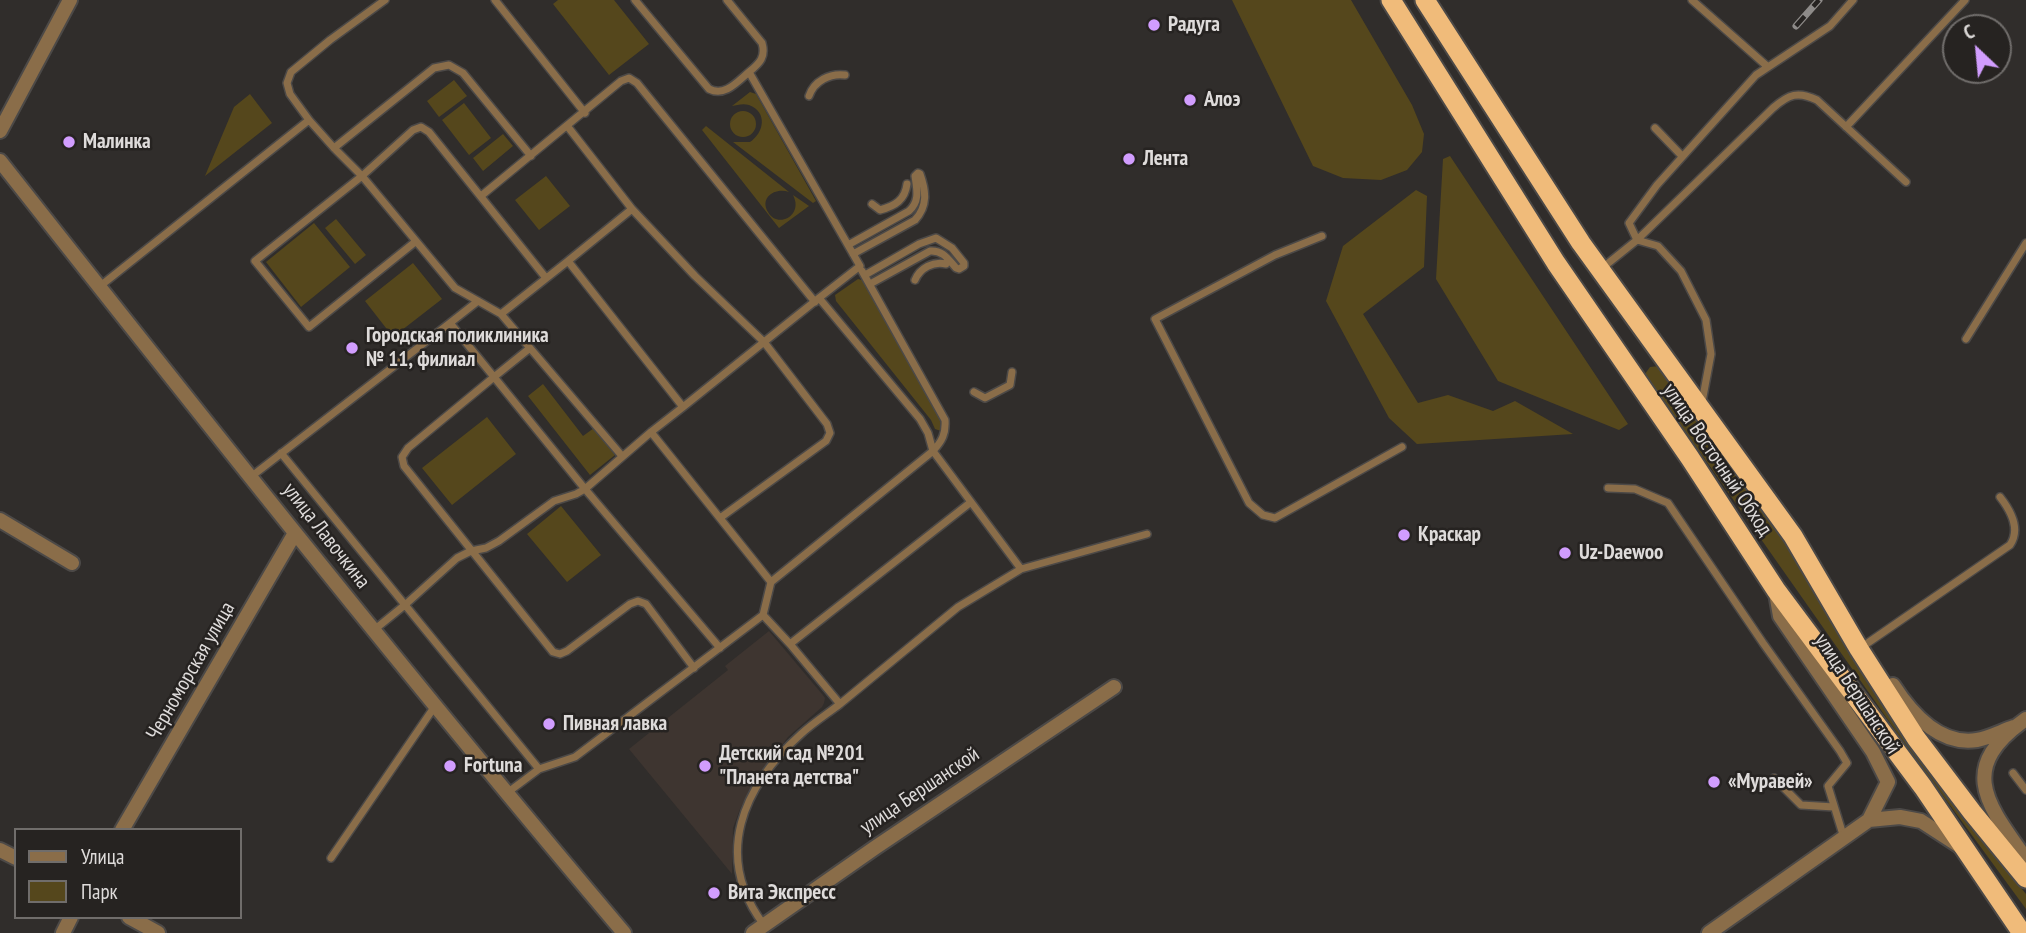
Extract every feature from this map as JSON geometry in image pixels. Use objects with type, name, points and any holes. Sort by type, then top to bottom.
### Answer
[{"type":"highway","name":"улица Восточный Обход","points":[[1391,0],[1556,263],[1690,458],[1776,590],[1923,787],[2022,933]]},
{"type":"highway","name":"улица Восточный Обход","points":[[1425,0],[1601,270],[1793,536],[1859,649],[1916,738],[2026,877]]},
{"type":"street","points":[[0,131],[70,0]]},
{"type":"street","name":"улица Лавочкина","points":[[0,161],[373,630],[506,794],[624,933]]},
{"type":"street","points":[[0,520],[72,563]]},
{"type":"street","name":"Черноморская улица","points":[[123,828],[295,533]]},
{"type":"street","name":"улица Бершанской","points":[[1709,933],[1870,820],[1888,782],[1873,752],[1780,616],[1776,590]]},
{"type":"street","name":"улица Бершанской","points":[[1859,649],[1883,670],[1901,698],[1926,726],[1954,739],[1977,740],[2020,723]]},
{"type":"street","name":"улица Бершанской","points":[[758,929],[1035,738],[1114,687]]},
{"type":"street","name":"улица Бершанской","points":[[2020,723],[1996,746],[1985,764],[1984,788],[2000,823],[2026,859]]},
{"type":"street","points":[[1870,820],[1900,817],[1921,821],[1963,849]]},
{"type":"street","points":[[133,919],[158,933]]},
{"type":"lane","points":[[385,0],[292,72],[287,83],[290,94],[309,120],[362,176],[455,288],[501,314],[622,456]]},
{"type":"lane","points":[[495,0],[585,113]]},
{"type":"lane","points":[[635,0],[709,89],[716,93],[725,91],[749,72],[761,61],[765,51],[762,43],[727,0]]},
{"type":"lane","points":[[1692,0],[1769,67]]},
{"type":"lane","points":[[1700,409],[1711,354],[1706,320],[1681,271],[1658,246],[1637,240],[1629,223],[1657,185],[1756,75],[1830,26],[1853,0]]},
{"type":"lane","points":[[1846,127],[1965,0]]},
{"type":"lane","points":[[334,148],[434,68],[449,65],[463,73],[531,156]]},
{"type":"lane","points":[[506,794],[539,769],[575,757],[763,615],[771,582],[933,451],[943,440],[945,420],[749,72]]},
{"type":"lane","points":[[809,96],[818,83],[831,75],[845,75]]},
{"type":"lane","points":[[481,196],[621,81],[629,78],[637,83],[817,300],[920,419],[928,433],[933,451],[1021,569]]},
{"type":"lane","points":[[1601,270],[1637,240],[1782,100],[1793,95],[1806,95],[1817,100],[1906,182]]},
{"type":"lane","points":[[99,287],[309,120]]},
{"type":"lane","points":[[415,242],[309,327],[255,261],[362,176],[412,130],[421,127],[429,132],[546,278]]},
{"type":"lane","points":[[568,127],[632,209],[764,342],[827,424],[831,433],[826,441],[720,517]]},
{"type":"lane","points":[[1655,128],[1682,156]]},
{"type":"lane","points":[[848,245],[909,211],[918,194],[915,176],[920,174],[925,193],[923,208],[915,220],[853,254]]},
{"type":"lane","points":[[872,204],[880,210],[901,200],[906,194],[907,184]]},
{"type":"lane","points":[[501,314],[632,209]]},
{"type":"lane","points":[[1322,236],[1275,255],[1155,318],[1249,503],[1262,514],[1275,518],[1402,447]]},
{"type":"lane","points":[[864,275],[919,244],[936,238],[952,248],[964,263],[964,266],[956,268],[942,253],[937,250],[930,251],[870,284]]},
{"type":"lane","points":[[1966,340],[2026,243]]},
{"type":"lane","points":[[568,261],[683,407]]},
{"type":"lane","points":[[915,280],[922,269],[934,263],[946,264]]},
{"type":"lane","points":[[373,630],[457,558],[499,541],[554,501],[585,489],[651,432],[860,267]]},
{"type":"lane","points":[[252,477],[478,301]]},
{"type":"lane","points":[[450,323],[585,489],[720,648]]},
{"type":"lane","points":[[530,348],[408,448],[402,457],[404,466],[553,652],[560,654],[567,651],[630,604],[638,601],[646,604],[694,668]]},
{"type":"lane","points":[[974,392],[985,398],[990,396],[1010,385],[1012,372]]},
{"type":"lane","points":[[651,432],[771,582]]},
{"type":"lane","points":[[281,453],[539,769]]},
{"type":"lane","points":[[1608,488],[1635,489],[1668,503],[1847,763],[1828,786],[1844,838]]},
{"type":"lane","points":[[1859,649],[2010,545],[2014,539],[2014,522],[2010,510],[2000,497]]},
{"type":"lane","points":[[790,644],[971,502]]},
{"type":"lane","points":[[758,929],[739,877],[737,845],[742,816],[758,784],[780,755],[802,733],[958,607],[1021,569],[1147,534]]},
{"type":"lane","points":[[763,615],[840,704]]},
{"type":"lane","points":[[331,858],[435,706]]},
{"type":"lane","points":[[2013,773],[2026,790]]},
{"type":"lane","points":[[1774,778],[1801,805],[1834,807]]},
{"type":"shaded area","name":"Детский сад №201 \"Планета детства\"","points":[[769,631],[825,698],[822,707],[788,737],[755,782],[740,809],[733,828],[732,874],[629,749],[728,670],[725,666]]},
{"type":"green space","points":[[558,0],[614,0],[649,44],[609,75],[553,4]]},
{"type":"green space","points":[[1232,0],[1351,0],[1412,105],[1424,134],[1422,152],[1407,170],[1381,180],[1343,178],[1313,166]]},
{"type":"green space","points":[[454,80],[467,96],[439,117],[427,101]]},
{"type":"green space","points":[[750,92],[756,94],[816,201],[813,203],[733,142],[750,142],[761,128],[761,117],[755,108],[745,104],[732,106]]},
{"type":"green space","points":[[250,94],[272,123],[205,176],[234,107]]},
{"type":"green space","points":[[464,103],[491,138],[469,155],[442,120]]},
{"type":"green space","points":[[743,111],[752,115],[756,124],[752,133],[743,137],[734,133],[730,124],[734,115]]},
{"type":"green space","points":[[706,126],[789,192],[774,192],[767,198],[766,207],[772,217],[783,220],[792,214],[795,209],[793,195],[809,206],[779,228],[702,130]]},
{"type":"green space","points":[[503,134],[513,146],[483,171],[473,158]]},
{"type":"green space","points":[[1450,156],[1628,424],[1619,430],[1498,381],[1436,279],[1443,159]]},
{"type":"green space","points":[[546,176],[570,206],[539,230],[515,200]]},
{"type":"green space","points":[[1416,190],[1427,196],[1424,267],[1363,314],[1418,403],[1448,395],[1493,411],[1515,401],[1573,434],[1417,444],[1389,418],[1326,301],[1343,246]]},
{"type":"green space","points":[[336,219],[366,255],[355,264],[325,228]]},
{"type":"green space","points":[[314,223],[350,267],[301,307],[266,262]]},
{"type":"green space","points":[[413,263],[442,299],[393,337],[365,301]]},
{"type":"green space","points":[[858,279],[862,280],[937,411],[943,424],[941,431],[935,429],[931,420],[836,301],[835,295]]},
{"type":"green space","points":[[1659,366],[1794,554],[1872,690],[1996,858],[2026,894],[2026,909],[1900,737],[1645,374],[1650,367]]},
{"type":"green space","points":[[543,384],[583,436],[594,428],[615,455],[590,475],[528,396]]},
{"type":"green space","points":[[487,417],[516,454],[452,505],[422,468]]},
{"type":"green space","points":[[561,506],[601,555],[567,582],[527,534]]},
{"type":"railway","points":[[1796,26],[1819,0]]},
{"type":"place","name":"Радуга","points":[[1154,25]]},
{"type":"place","name":"Алоэ","points":[[1190,100]]},
{"type":"place","name":"Малинка","points":[[69,142]]},
{"type":"place","name":"Лента","points":[[1129,159]]},
{"type":"place","name":"Городская поликлиника № 11, филиал","points":[[352,348]]},
{"type":"place","name":"Краскар","points":[[1404,535]]},
{"type":"place","name":"Uz-Daewoo","points":[[1565,553]]},
{"type":"place","name":"Пивная лавка","points":[[549,724]]},
{"type":"place","name":"Fortuna","points":[[450,766]]},
{"type":"place","name":"Детский сад №201 \"Планета детства\"","points":[[705,766]]},
{"type":"place","name":"«Муравей»","points":[[1714,782]]},
{"type":"place","name":"Вита Экспресс","points":[[714,893]]}]
